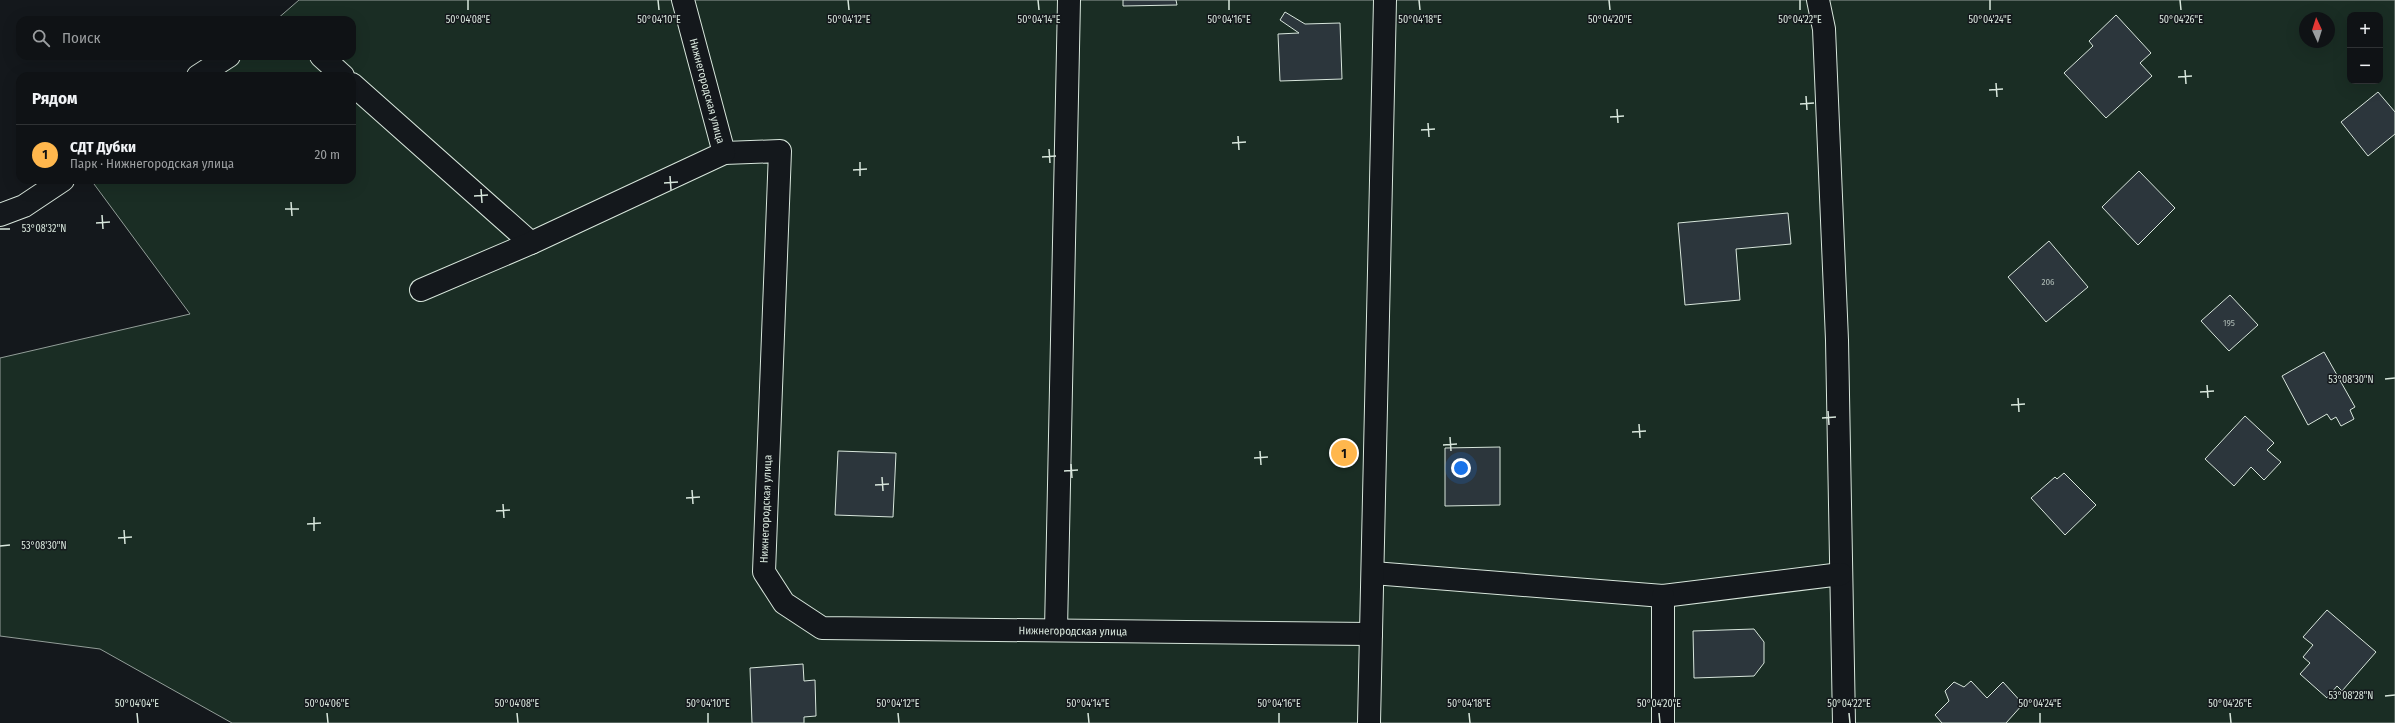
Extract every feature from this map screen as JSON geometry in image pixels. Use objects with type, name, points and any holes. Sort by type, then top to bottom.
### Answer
[{"type":"street","name":"Нижнегородская улица","points":[[683,0],[724,153],[780,151],[764,572],[784,603],[822,628],[1371,634]]},
{"type":"street","points":[[1056,630],[1069,0]]},
{"type":"street","points":[[1369,723],[1385,0]]},
{"type":"street","points":[[1818,0],[1824,29],[1837,324],[1844,723]]},
{"type":"street","points":[[204,72],[223,60]]},
{"type":"street","points":[[325,60],[339,72]]},
{"type":"street","points":[[356,88],[531,243]]},
{"type":"street","points":[[421,290],[531,243],[724,153]]},
{"type":"street","points":[[0,215],[24,206],[57,184]]},
{"type":"street","points":[[1372,573],[1662,596],[1841,574]]},
{"type":"street","points":[[1662,596],[1663,723]]},
{"type":"green space","points":[[299,0],[2395,0],[2395,723],[232,723],[100,649],[0,636],[0,358],[190,314],[94,184],[356,184],[356,72],[218,72],[232,60],[356,60],[356,16],[281,16]]},
{"type":"building","points":[[1123,0],[1176,0],[1177,5],[1123,6]]},
{"type":"building","points":[[1285,12],[1305,24],[1340,23],[1342,79],[1280,81],[1278,34],[1299,33],[1280,20]]},
{"type":"building","points":[[2116,15],[2151,53],[2140,63],[2152,76],[2106,118],[2064,73],[2093,46],[2089,41]]},
{"type":"building","points":[[2378,92],[2395,112],[2395,134],[2368,156],[2341,122]]},
{"type":"building","points":[[2139,171],[2175,208],[2138,245],[2102,207]]},
{"type":"building","points":[[1788,213],[1791,244],[1736,249],[1740,300],[1685,305],[1678,223]]},
{"type":"building","points":[[2049,241],[2088,287],[2046,322],[2008,277]]},
{"type":"building","points":[[2230,295],[2258,325],[2229,351],[2201,321]]},
{"type":"building","points":[[2324,352],[2355,407],[2350,410],[2354,419],[2341,426],[2336,417],[2331,420],[2327,414],[2308,425],[2282,376]]},
{"type":"building","points":[[2245,416],[2274,443],[2267,450],[2281,462],[2264,480],[2251,467],[2234,486],[2205,459]]},
{"type":"building","points":[[1500,447],[1500,505],[1445,506],[1445,448]]},
{"type":"building","points":[[838,451],[896,453],[893,517],[835,515]]},
{"type":"building","points":[[2064,473],[2096,505],[2065,535],[2031,498],[2055,477],[2057,479]]},
{"type":"building","points":[[2327,610],[2376,652],[2342,691],[2337,686],[2327,698],[2300,674],[2310,663],[2303,657],[2313,645],[2303,637]]},
{"type":"building","points":[[1754,629],[1764,642],[1764,663],[1754,676],[1694,678],[1693,631]]},
{"type":"building","points":[[803,664],[804,681],[815,680],[816,716],[804,717],[804,723],[752,723],[750,668]]},
{"type":"building","points":[[1971,681],[1987,698],[2003,682],[2023,704],[2006,723],[1942,723],[1935,715],[1949,701],[1945,691],[1954,682],[1964,687]]},
{"type":"place","name":"СДТ Дубки","points":[[1344,453]]}]
